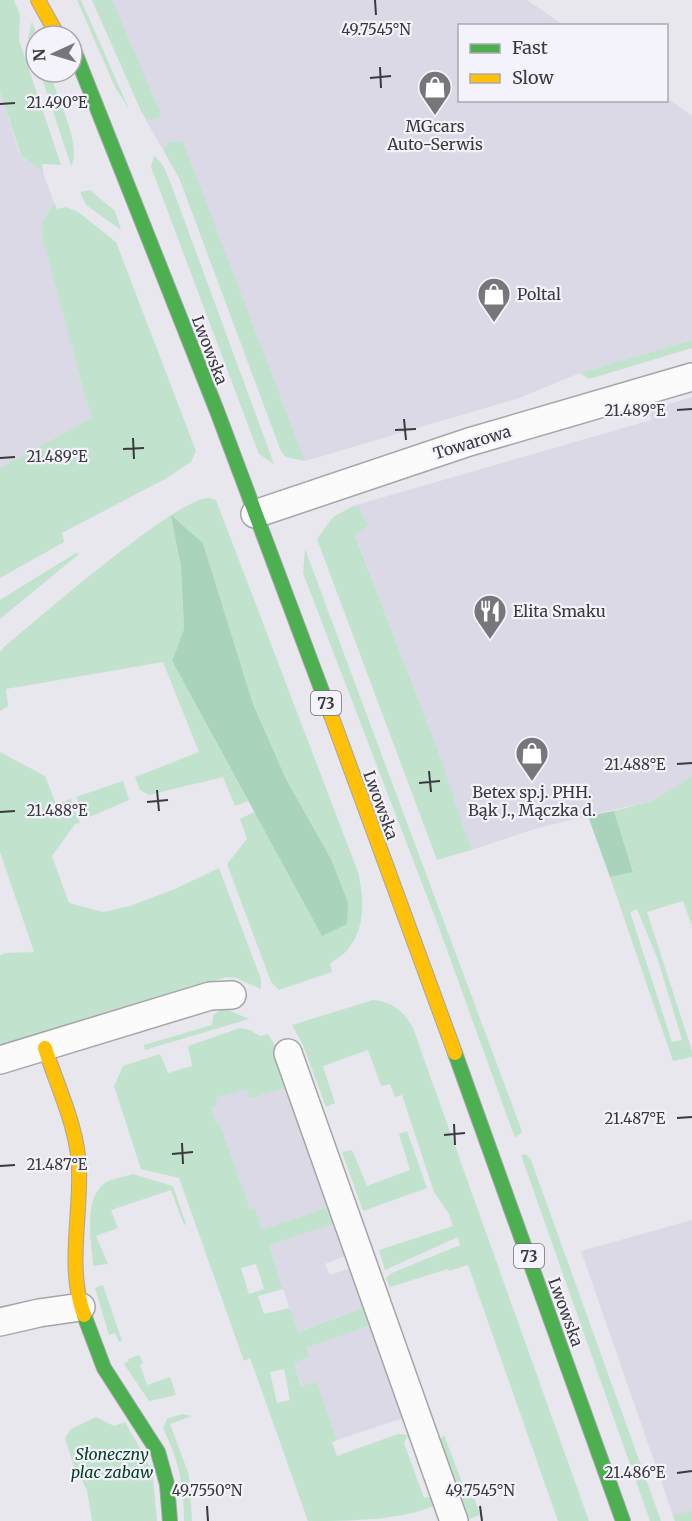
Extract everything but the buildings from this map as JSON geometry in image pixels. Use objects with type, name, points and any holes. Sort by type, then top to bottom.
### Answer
[{"type":"main road","points":[[38,0],[51,24]]},
{"type":"main road","points":[[54,0],[63,24]]},
{"type":"main road","name":"Lwowska","points":[[84,75],[255,514],[481,1123],[623,1521]]},
{"type":"main road","name":"Lwowska","points":[[84,83],[96,105]]},
{"type":"main road","points":[[45,1048],[72,1131],[79,1166],[76,1265],[81,1307],[104,1368],[134,1412],[160,1458],[168,1484],[170,1521]]},
{"type":"street","name":"Towarowa","points":[[255,514],[469,442],[692,377]]},
{"type":"street","points":[[0,1060],[210,996],[232,995]]},
{"type":"street","points":[[288,1053],[454,1521]]},
{"type":"street","points":[[0,1322],[20,1316],[81,1307]]},
{"type":"shaded area","points":[[92,0],[527,0],[562,24],[458,24],[458,102],[668,102],[668,99],[692,116],[692,340],[580,373],[519,398],[305,461],[286,457],[281,451],[180,180],[142,113]]},
{"type":"shaded area","points":[[0,91],[20,156],[43,172],[54,203],[42,222],[41,233],[91,418],[0,468]]},
{"type":"shaded area","points":[[692,397],[692,776],[654,800],[538,828],[471,850],[439,753],[355,534],[367,524],[358,507],[353,506],[651,420],[649,410]]},
{"type":"shaded area","points":[[292,1085],[332,1206],[262,1229],[255,1208],[250,1209],[220,1124],[217,1125],[211,1108],[217,1105],[215,1098],[246,1089],[250,1099]]},
{"type":"shaded area","points":[[692,1220],[692,1521],[675,1521],[581,1251]]},
{"type":"shaded area","points":[[339,1223],[350,1254],[325,1264],[330,1275],[354,1267],[368,1306],[297,1332],[269,1245]]},
{"type":"shaded area","points":[[374,1324],[409,1416],[337,1440],[317,1382],[302,1387],[294,1363],[309,1358],[305,1348]]},
{"type":"green space","points":[[0,0],[14,0],[20,15],[19,40],[24,55],[24,84],[34,84],[61,165],[42,164],[43,172],[21,156],[0,91]]},
{"type":"green space","points":[[77,0],[81,0],[129,109],[115,87]]},
{"type":"green space","points":[[92,0],[112,0],[161,114],[158,119],[147,120],[142,113]]},
{"type":"green space","points":[[44,84],[54,84],[67,120],[74,147],[71,166]]},
{"type":"green space","points":[[169,142],[183,142],[305,461],[286,457],[281,451],[180,180],[164,150]]},
{"type":"green space","points":[[154,155],[164,167],[171,184],[274,464],[259,454],[151,167]]},
{"type":"green space","points":[[90,190],[115,211],[121,230],[86,205],[80,192]]},
{"type":"green space","points":[[54,203],[57,209],[66,207],[78,212],[116,242],[196,451],[191,462],[165,479],[62,533],[64,542],[0,578],[0,468],[91,418],[41,233],[42,222]]},
{"type":"green space","points":[[692,340],[692,348],[589,379],[580,373]]},
{"type":"green space","points":[[209,498],[216,500],[358,872],[362,892],[361,922],[358,931],[346,951],[330,964],[332,972],[279,990],[271,982],[227,864],[247,839],[240,819],[254,812],[331,859],[286,779],[253,704],[203,543],[172,516],[181,567],[184,629],[172,661],[248,801],[235,806],[223,777],[149,795],[140,790],[135,777],[199,752],[163,662],[6,689],[8,706],[0,711],[0,652],[4,647],[139,538],[168,517],[192,503]]},
{"type":"green space","points":[[353,506],[358,507],[368,525],[355,535],[439,753],[471,850],[437,860],[317,539],[333,517]]},
{"type":"green space","points":[[171,515],[203,543],[253,704],[286,779],[331,859],[348,903],[347,924],[322,936],[172,661],[184,629],[181,567]]},
{"type":"green space","points":[[305,549],[520,1126],[522,1132],[515,1138],[438,925],[303,573]]},
{"type":"green space","points":[[76,553],[79,554],[0,619],[0,600]]},
{"type":"green space","points":[[0,752],[45,776],[56,804],[71,799],[80,823],[75,824],[52,856],[69,903],[103,912],[130,906],[175,889],[219,868],[261,979],[261,989],[236,978],[227,977],[0,1046],[0,956],[5,953],[34,952],[0,852]]},
{"type":"green space","points":[[692,776],[692,926],[683,901],[647,912],[692,1051],[692,1057],[673,1061],[610,877],[633,871],[614,811],[654,800]],"holes":[[[637,909],[658,960],[682,1040],[672,1042],[630,912]]]},
{"type":"green space","points":[[123,781],[129,800],[85,819],[76,797]]},
{"type":"green space","points":[[614,811],[633,872],[610,877],[588,816]]},
{"type":"green space","points":[[373,1000],[397,1008],[413,1028],[589,1521],[558,1521],[468,1265],[390,1287],[386,1278],[392,1273],[460,1245],[458,1237],[385,1270],[379,1250],[453,1226],[449,1214],[434,1192],[402,1095],[395,1097],[390,1084],[381,1086],[368,1050],[323,1066],[335,1103],[326,1107],[303,1045],[292,1025]]},
{"type":"green space","points":[[224,1008],[249,1019],[145,1050],[144,1045],[212,1025],[213,1015]]},
{"type":"green space","points":[[240,1028],[250,1030],[260,1036],[268,1034],[280,1053],[292,1085],[250,1099],[246,1089],[216,1098],[217,1105],[211,1108],[217,1125],[220,1124],[250,1209],[255,1208],[262,1229],[332,1206],[339,1223],[269,1245],[283,1289],[258,1296],[264,1314],[290,1308],[298,1332],[368,1306],[374,1324],[306,1348],[309,1358],[294,1363],[301,1386],[317,1382],[337,1440],[332,1442],[337,1456],[398,1434],[408,1435],[404,1443],[424,1498],[436,1495],[439,1504],[392,1517],[308,1521],[250,1358],[244,1361],[179,1178],[141,1169],[114,1086],[123,1066],[160,1054],[168,1073],[192,1066],[188,1046]],"holes":[[[256,1264],[264,1289],[249,1294],[241,1268]],[[284,1369],[290,1400],[277,1403],[270,1372]]]},
{"type":"green space","points":[[407,1131],[427,1188],[363,1211],[342,1152],[352,1150],[367,1186],[410,1170],[399,1134]]},
{"type":"green space","points":[[526,1154],[531,1160],[661,1521],[650,1521],[521,1155]]},
{"type":"green space","points":[[133,1174],[173,1186],[186,1224],[184,1225],[171,1190],[111,1210],[118,1228],[96,1236],[108,1264],[93,1266],[90,1222],[93,1199],[105,1183]]},
{"type":"green space","points":[[103,1285],[122,1341],[119,1342],[115,1333],[109,1335],[95,1288]]},
{"type":"green space","points":[[139,1355],[143,1363],[140,1365],[147,1385],[170,1377],[176,1395],[149,1401],[124,1364],[129,1361],[128,1359]]},
{"type":"green space","points":[[182,1414],[192,1416],[170,1424],[189,1475],[192,1521],[184,1521],[180,1473],[163,1428],[167,1419]]},
{"type":"green space","name":"Słoneczny plac zabaw","points":[[96,1417],[114,1426],[125,1422],[152,1470],[157,1521],[92,1521],[87,1490],[74,1466],[65,1438],[71,1429]]},
{"type":"green space","points":[[444,1435],[463,1485],[469,1484],[480,1515],[469,1519],[440,1440]]},
{"type":"green space","points":[[692,1511],[692,1521],[675,1521],[673,1515]]},
{"type":"traffic: fast","points":[[84,75],[217,411],[331,715]]},
{"type":"traffic: fast","points":[[455,1053],[623,1521]]},
{"type":"traffic: fast","points":[[84,1315],[104,1368],[158,1452],[167,1484],[170,1521]]},
{"type":"traffic: slow","points":[[38,0],[51,24]]},
{"type":"traffic: slow","points":[[331,715],[455,1053]]},
{"type":"traffic: slow","points":[[45,1048],[71,1122],[78,1153],[79,1186],[75,1261],[76,1279],[84,1315]]},
{"type":"place","name":"MGcars Auto-Serwis","points":[[435,116]]},
{"type":"place","name":"Poltal","points":[[494,323]]},
{"type":"place","name":"Elita Smaku","points":[[490,640]]},
{"type":"place","name":"Betex sp.j. PHH. Bąk J., Mączka d.","points":[[532,782]]}]
